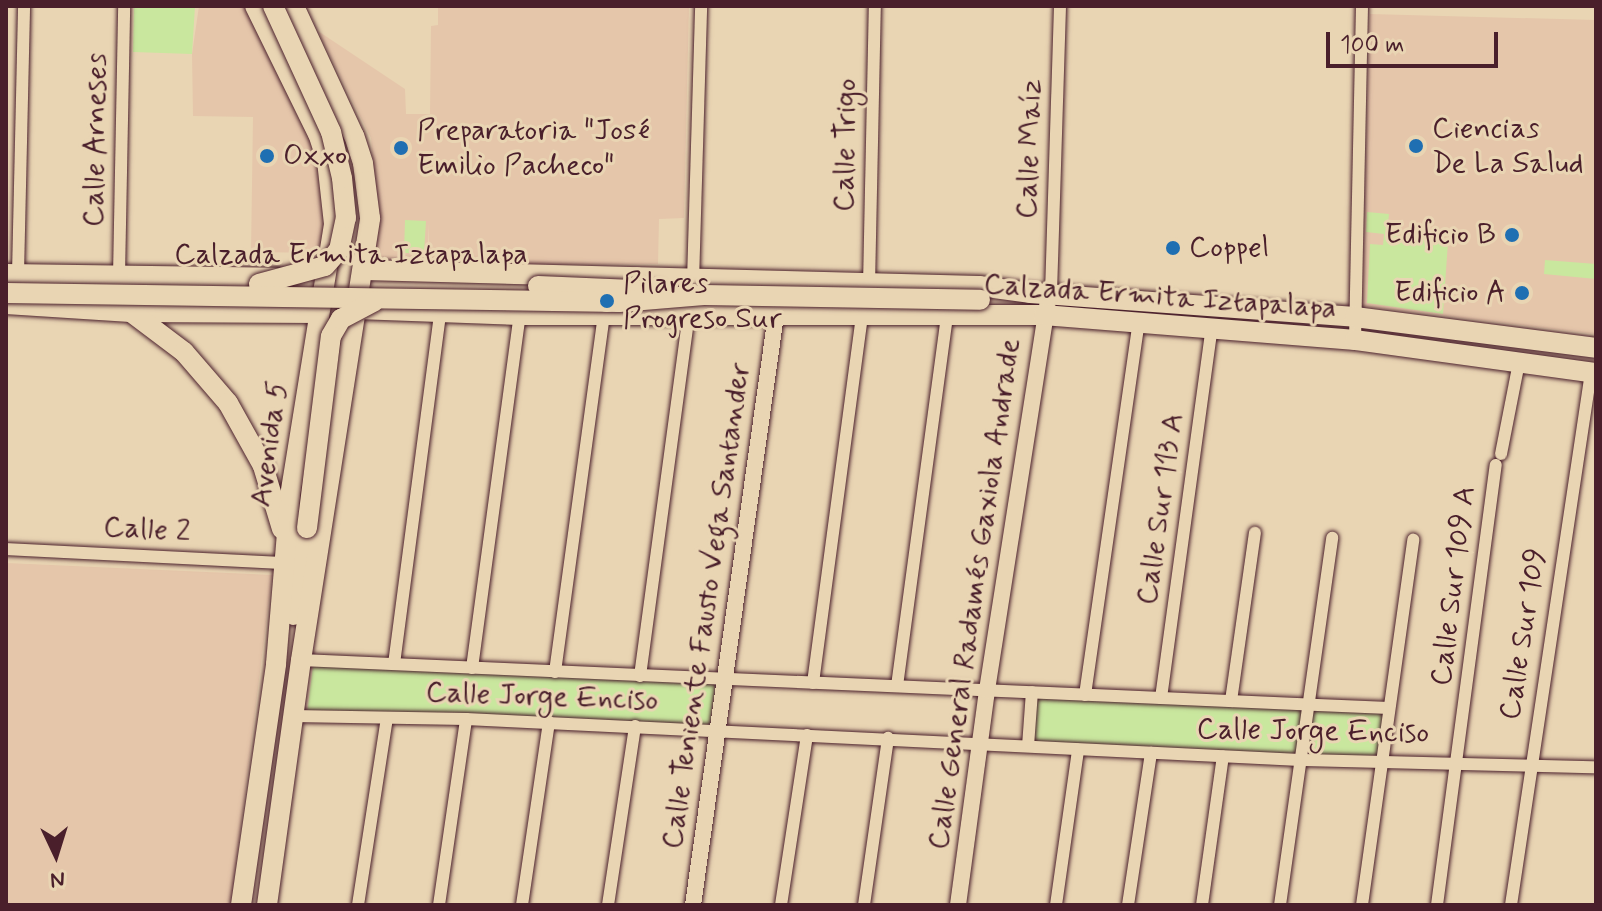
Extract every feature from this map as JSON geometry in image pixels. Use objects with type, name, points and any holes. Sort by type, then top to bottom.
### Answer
[{"type":"main road","name":"Avenida 5","points":[[241,905],[276,664],[290,496],[334,224],[327,161],[318,134],[255,6]]},
{"type":"main road","points":[[259,284],[325,266],[339,250],[346,218],[342,178],[331,132],[273,6]]},
{"type":"main road","points":[[267,905],[301,660],[370,218],[363,162],[294,6]]},
{"type":"main road","name":"Calzada Ermita Iztapalapa","points":[[364,270],[633,276],[693,281],[979,286],[1030,293],[1355,317],[1596,348]]},
{"type":"main road","points":[[419,272],[408,289],[409,300],[431,313]]},
{"type":"main road","name":"Calzada Ermita Iztapalapa","points":[[12,274],[324,278]]},
{"type":"main road","points":[[234,278],[247,295],[245,304],[236,313]]},
{"type":"main road","name":"Calzada Ermita Iztapalapa","points":[[8,300],[31,291],[146,284],[627,287],[659,291],[719,314]]},
{"type":"main road","name":"Calzada Ermita Iztapalapa","points":[[8,300],[394,298],[619,302],[704,295],[980,300],[1030,293]]},
{"type":"main road","points":[[276,664],[292,623],[331,336],[337,323],[354,310],[394,298]]},
{"type":"main road","name":"Calzada Ermita Iztapalapa","points":[[8,300],[131,312],[319,313]]},
{"type":"main road","name":"Calzada Ermita Iztapalapa","points":[[357,309],[604,316],[1044,315],[1301,334],[1593,372]]},
{"type":"main road","points":[[131,312],[167,337],[200,368],[241,423],[271,489],[286,561]]},
{"type":"main road","points":[[1301,334],[1303,313]]},
{"type":"main road","points":[[1409,346],[1412,323]]},
{"type":"street","points":[[12,274],[24,6]]},
{"type":"street","name":"Calle Arneses","points":[[119,276],[124,6]]},
{"type":"street","points":[[693,281],[701,6]]},
{"type":"street","name":"Calle Trigo","points":[[869,285],[875,6]]},
{"type":"street","name":"Calle Maíz","points":[[1051,293],[1060,6]]},
{"type":"street","points":[[1355,340],[1362,6]]},
{"type":"street","name":"Calle General Radamés Gaxiola Andrade","points":[[958,905],[987,690],[1044,315],[1051,293]]},
{"type":"street","points":[[394,664],[431,313]]},
{"type":"street","points":[[640,676],[689,314]]},
{"type":"street","points":[[472,668],[520,315]]},
{"type":"street","name":"Calle Teniente Fausto Vega Santander","points":[[693,905],[776,315]]},
{"type":"street","points":[[813,683],[862,315]]},
{"type":"street","points":[[897,686],[947,315]]},
{"type":"street","points":[[555,672],[604,316]]},
{"type":"street","points":[[1085,695],[1139,321]]},
{"type":"street","name":"Calle Sur 113 A","points":[[1161,698],[1212,326]]},
{"type":"street","name":"Calle Sur 109 A","points":[[1437,905],[1498,460],[1519,362]]},
{"type":"street","name":"Calle Sur 109","points":[[1511,905],[1593,372]]},
{"type":"street","points":[[1231,701],[1255,533]]},
{"type":"street","points":[[1280,905],[1332,538]]},
{"type":"street","points":[[1362,905],[1413,540]]},
{"type":"street","name":"Calle 2","points":[[6,549],[286,561]]},
{"type":"street","name":"Calle Jorge Enciso","points":[[301,660],[1389,708]]},
{"type":"street","points":[[1028,746],[1032,692]]},
{"type":"street","name":"Calle Jorge Enciso","points":[[293,716],[549,722],[1300,760],[1457,761],[1596,767]]},
{"type":"street","points":[[358,905],[387,718]]},
{"type":"street","points":[[439,905],[466,719]]},
{"type":"street","points":[[522,905],[549,722]]},
{"type":"street","points":[[608,905],[635,726]]},
{"type":"street","points":[[781,905],[807,735]]},
{"type":"street","points":[[864,905],[888,738]]},
{"type":"street","points":[[1056,905],[1078,750]]},
{"type":"street","points":[[1128,905],[1151,753]]},
{"type":"street","points":[[1202,905],[1223,756]]},
{"type":"shaded area","points":[[199,6],[250,6],[320,159],[328,192],[323,253],[251,252],[253,117],[193,116],[192,54]]},
{"type":"shaded area","points":[[438,6],[689,6],[684,218],[659,219],[658,264],[429,265],[429,224],[427,266],[380,266],[374,259],[377,210],[371,138],[318,31],[405,89],[406,114],[430,114],[431,26],[438,25]]},
{"type":"shaded area","points":[[1370,14],[1596,20],[1596,334],[1362,306]]},
{"type":"shaded area","points":[[6,563],[272,575],[231,905],[6,905]]},
{"type":"green space","points":[[134,6],[195,6],[192,54],[133,52]]},
{"type":"green space","points":[[1367,212],[1389,214],[1387,235],[1448,242],[1443,314],[1367,303],[1370,244],[1383,245],[1384,234],[1366,232]]},
{"type":"green space","points":[[405,220],[426,221],[424,253],[404,253]]},
{"type":"green space","points":[[1545,260],[1596,264],[1596,279],[1544,274]]},
{"type":"green space","points":[[313,666],[716,680],[710,725],[307,714]]},
{"type":"green space","points":[[1035,698],[1384,712],[1380,755],[1300,760],[1031,742]]},
{"type":"place","name":"Ciencias De La Salud","points":[[1416,146]]},
{"type":"place","name":"Preparatoria \"José Emilio Pacheco\"","points":[[401,148]]},
{"type":"place","name":"Oxxo","points":[[267,156]]},
{"type":"place","name":"Edificio B","points":[[1512,235]]},
{"type":"place","name":"Coppel","points":[[1173,248]]},
{"type":"place","name":"Edificio A","points":[[1522,293]]},
{"type":"place","name":"Pilares Progreso Sur","points":[[607,301]]}]
